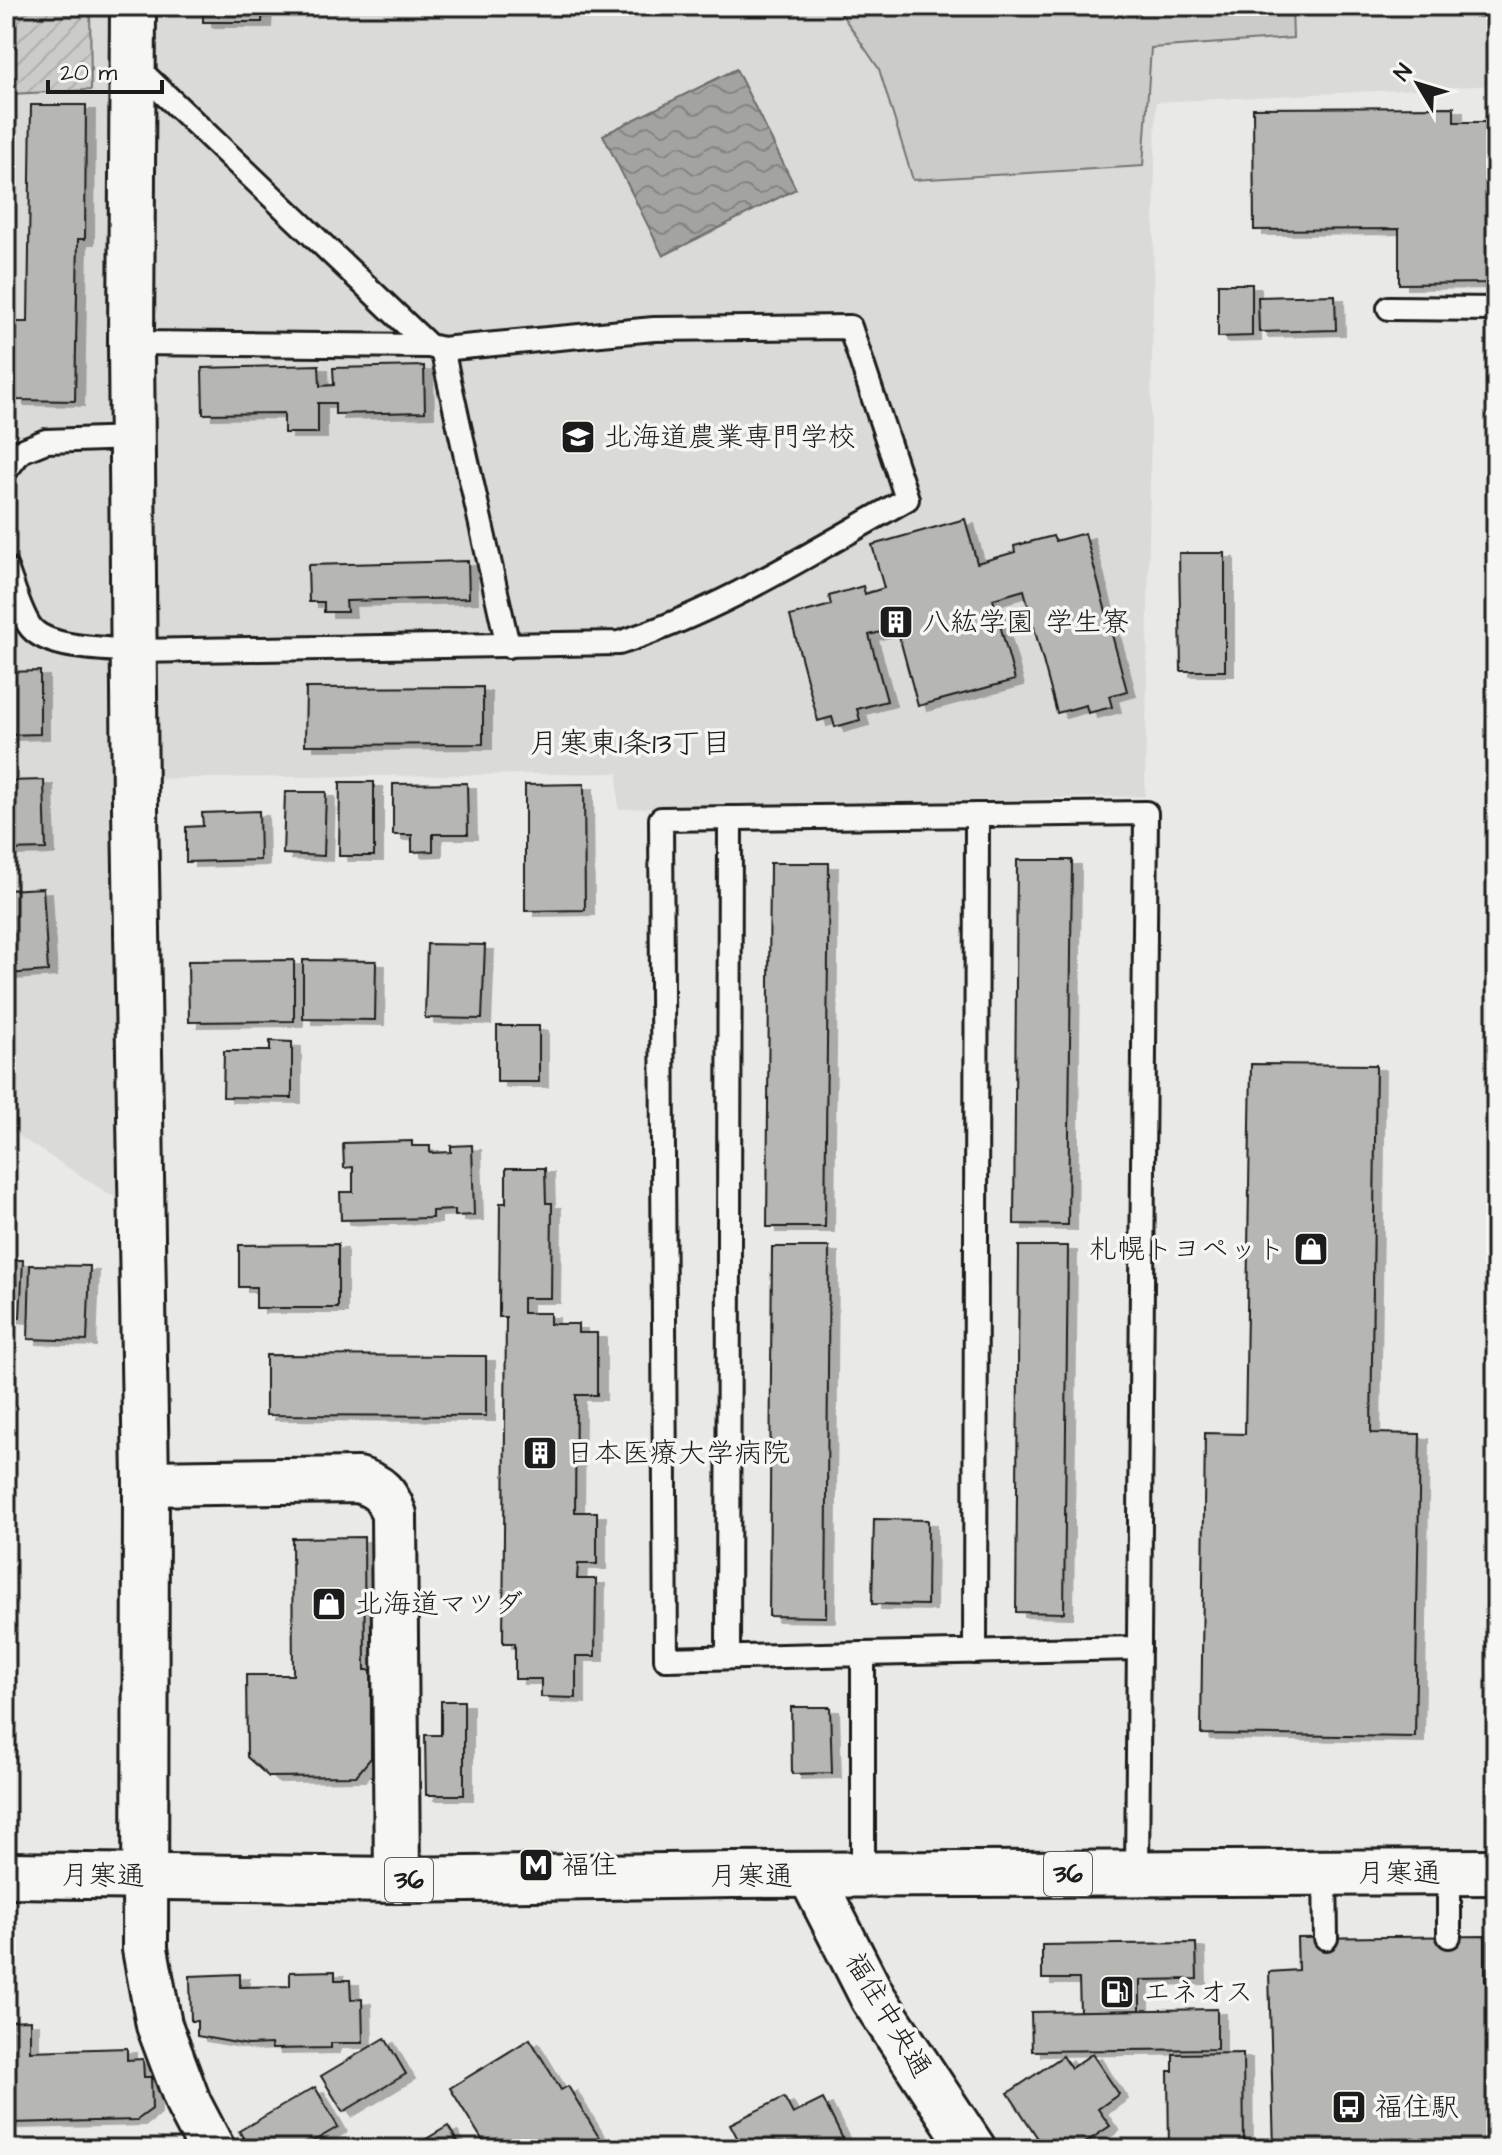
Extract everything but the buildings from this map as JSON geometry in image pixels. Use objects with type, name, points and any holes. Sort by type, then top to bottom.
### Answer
[{"type":"main road","points":[[133,6],[131,343],[146,1483],[145,1949],[159,2025],[189,2105],[212,2149]]},
{"type":"main road","points":[[146,1483],[358,1480],[375,1485],[388,1498],[394,1515],[397,1880]]},
{"type":"main road","name":"月寒通","points":[[6,1875],[397,1880],[1496,1872]]},
{"type":"main road","name":"福住中央通","points":[[811,1876],[873,1998],[973,2149]]},
{"type":"lane","points":[[133,64],[436,348],[508,646]]},
{"type":"lane","points":[[1389,308],[1496,309]]},
{"type":"lane","points":[[6,568],[28,624],[39,637],[56,643],[134,651],[619,643],[663,629],[744,590],[907,499],[850,327],[654,329],[436,348],[131,343]]},
{"type":"lane","points":[[6,470],[21,451],[46,441],[132,438]]},
{"type":"lane","points":[[1137,1874],[1139,1648],[1146,813],[661,819],[666,1659],[1139,1648]]},
{"type":"lane","points":[[975,1652],[977,815]]},
{"type":"lane","points":[[728,1657],[730,818]]},
{"type":"lane","points":[[863,1654],[863,1875]]},
{"type":"lane","points":[[1325,1873],[1326,1938]]},
{"type":"lane","points":[[1449,1873],[1449,1936]]},
{"type":"shaded area","name":"北海道農業専門学校","points":[[6,6],[1496,6],[1496,85],[1156,102],[1145,796],[618,809],[618,773],[124,779],[117,1199],[6,1128]]},
{"type":"shaded area","points":[[6,6],[90,6],[91,90],[10,94],[6,195]]},
{"type":"shaded area","points":[[836,6],[1292,6],[1293,38],[1151,48],[1143,166],[913,180],[879,69]]},
{"type":"water","points":[[736,69],[796,189],[663,256],[603,135]]},
{"type":"place","name":"北海道農業専門学校","points":[[578,437]]},
{"type":"place","name":"八紘学園 学生寮","points":[[896,622]]},
{"type":"place","name":"札幌トヨペット","points":[[1311,1249]]},
{"type":"place","name":"日本医療大学病院","points":[[540,1453]]},
{"type":"place","name":"北海道マツダ","points":[[329,1604]]},
{"type":"place","name":"福住","points":[[536,1865]]},
{"type":"place","name":"エネオス","points":[[1117,1992]]},
{"type":"place","name":"福住駅","points":[[1349,2107]]},
{"type":"district","name":"月寒東1条13丁目","points":[[630,744]]}]
